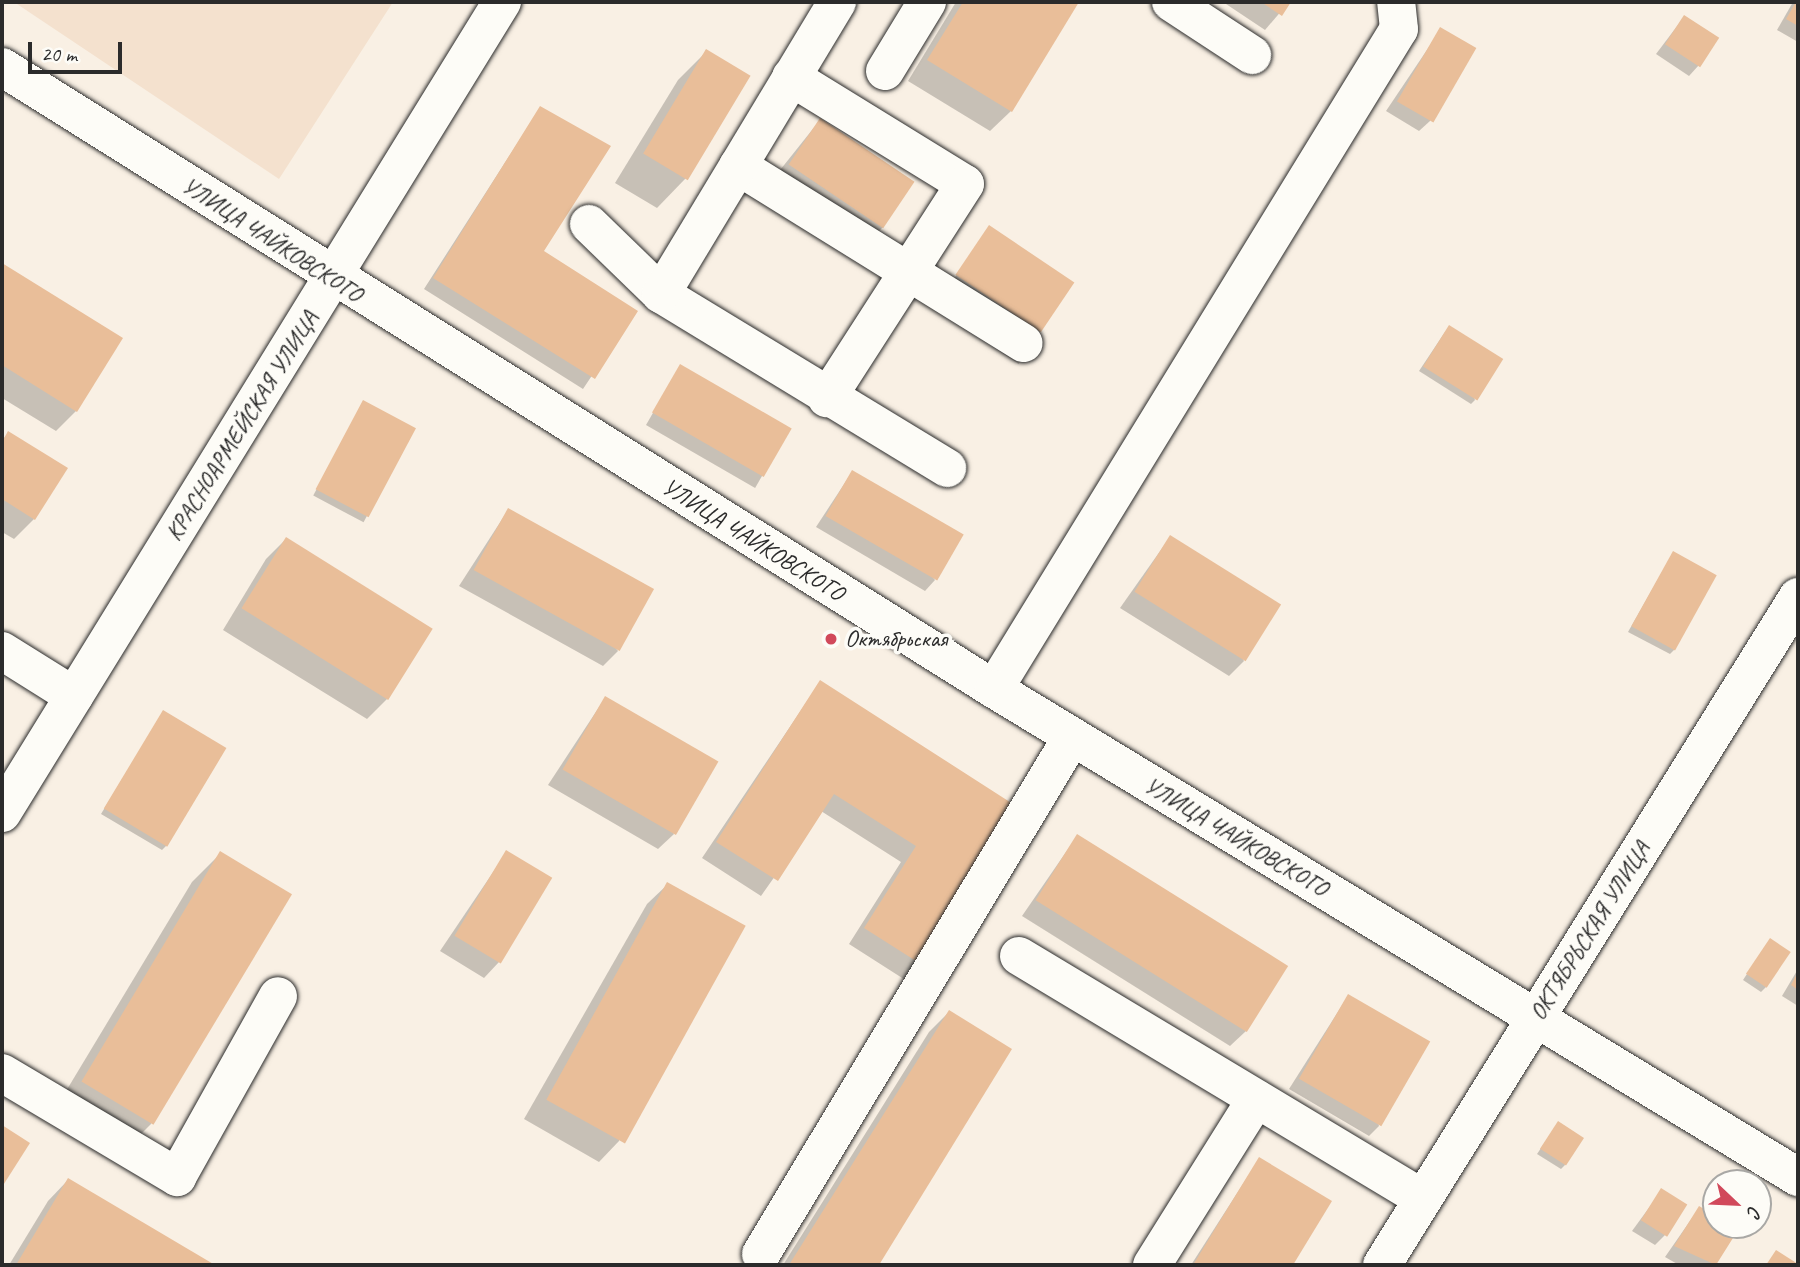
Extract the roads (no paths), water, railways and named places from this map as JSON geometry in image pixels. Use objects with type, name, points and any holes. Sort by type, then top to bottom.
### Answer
[{"type":"main road","name":"КРАСНОАРМЕЙСКАЯ УЛИЦА","points":[[2,813],[502,2]]},
{"type":"main road","points":[[661,294],[837,2]]},
{"type":"main road","points":[[885,71],[927,2]]},
{"type":"main road","points":[[1171,2],[1252,55]]},
{"type":"main road","points":[[994,689],[1399,29],[1396,2]]},
{"type":"main road","name":"УЛИЦА ЧАЙКОВСКОГО","points":[[2,67],[332,279],[994,689],[1798,1177]]},
{"type":"main road","points":[[791,77],[965,184],[827,398]]},
{"type":"main road","points":[[738,166],[1024,343]]},
{"type":"main road","points":[[589,224],[661,294],[827,398],[947,468]]},
{"type":"main road","name":"ОКТЯБРЬСКАЯ УЛИЦА","points":[[1382,1265],[1798,597]]},
{"type":"main road","points":[[2,651],[74,696]]},
{"type":"main road","points":[[761,1254],[1072,737]]},
{"type":"main road","points":[[1019,957],[1423,1199]]},
{"type":"main road","points":[[2,1073],[177,1177],[278,996]]},
{"type":"main road","points":[[1152,1265],[1256,1099]]},
{"type":"place","name":"Октябрьская","points":[[831,639]]}]
